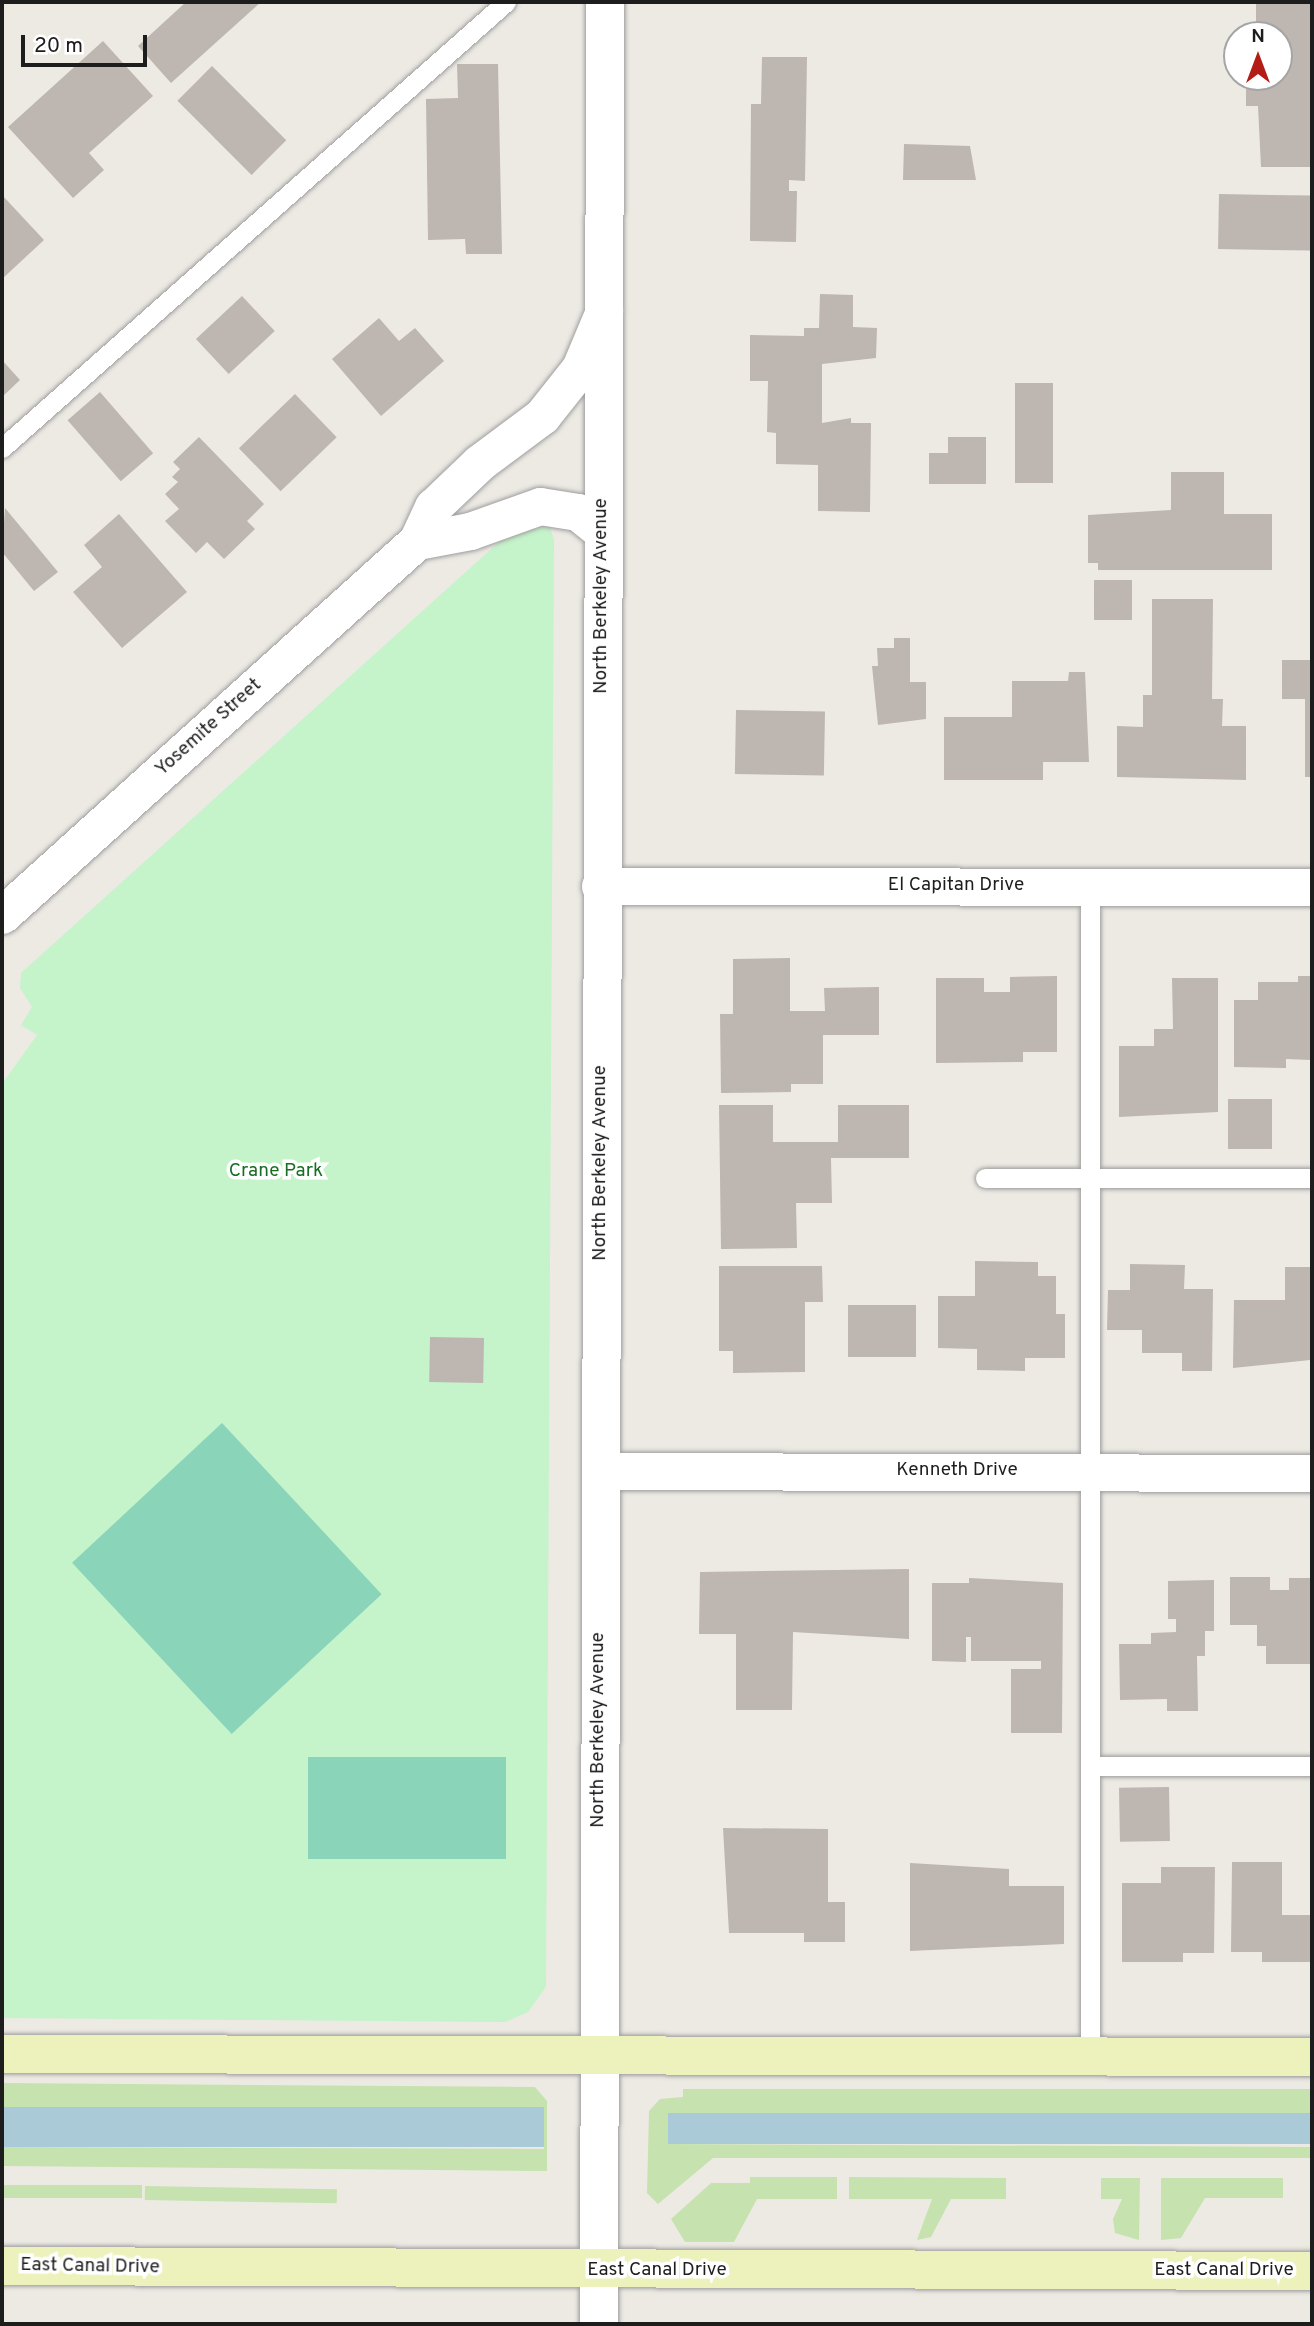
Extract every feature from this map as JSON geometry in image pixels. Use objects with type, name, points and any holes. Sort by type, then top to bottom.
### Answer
[{"type":"main road","points":[[2,2054],[1312,2057]]},
{"type":"main road","name":"East Canal Drive","points":[[2,2266],[599,2271],[1312,2272]]},
{"type":"street","name":"North Berkeley Avenue","points":[[599,2324],[600,886],[605,2]]},
{"type":"street","name":"Yosemite Street","points":[[2,915],[417,541],[433,507],[548,411],[580,368],[604,311]]},
{"type":"street","points":[[417,541],[470,531],[540,506],[578,512],[603,532]]},
{"type":"street","name":"El Capitan Drive","points":[[600,886],[1312,887]]},
{"type":"street","name":"Kenneth Drive","points":[[601,1471],[1312,1473]]},
{"type":"lane","points":[[2,448],[506,2]]},
{"type":"lane","points":[[1090,887],[1090,2057]]},
{"type":"lane","points":[[985,1178],[1312,1178]]},
{"type":"lane","points":[[1090,1766],[1312,1766]]},
{"type":"green space","name":"Crane Park","points":[[519,524],[549,525],[554,540],[546,1987],[528,2012],[505,2022],[2,2018],[2,1084],[37,1035],[21,1025],[32,1007],[20,988],[21,973]]},
{"type":"green space","points":[[222,1423],[382,1594],[232,1734],[72,1563]]},
{"type":"green space","points":[[308,1757],[506,1757],[506,1859],[308,1859]]},
{"type":"green space","points":[[2,2083],[535,2087],[547,2101],[547,2171],[2,2166],[2,2147],[544,2149],[544,2110],[2,2107]]},
{"type":"green space","points":[[683,2089],[1312,2089],[1312,2115],[668,2113],[669,2144],[1312,2147],[1312,2158],[713,2158],[658,2204],[647,2193],[649,2111],[660,2099],[683,2097]]},
{"type":"green space","points":[[750,2177],[837,2177],[837,2199],[757,2199],[734,2242],[685,2242],[671,2219],[711,2183],[750,2183]]},
{"type":"green space","points":[[849,2177],[1006,2178],[1006,2199],[951,2199],[931,2237],[917,2240],[932,2199],[849,2199]]},
{"type":"green space","points":[[1101,2178],[1140,2178],[1139,2240],[1115,2233],[1113,2219],[1122,2199],[1101,2199]]},
{"type":"green space","points":[[1161,2178],[1283,2178],[1283,2198],[1205,2198],[1181,2238],[1161,2240]]},
{"type":"green space","points":[[2,2185],[142,2185],[142,2198],[2,2198]]},
{"type":"green space","points":[[145,2186],[337,2189],[337,2203],[145,2200]]},
{"type":"water","points":[[2,2107],[544,2107],[544,2147],[2,2147]]},
{"type":"water","points":[[668,2113],[1312,2113],[1312,2144],[668,2144]]},
{"type":"building","points":[[186,2],[261,2],[171,83],[138,46]]},
{"type":"building","points":[[1256,2],[1312,2],[1312,167],[1261,167],[1258,106],[1246,106],[1246,91],[1293,91],[1293,21],[1256,21]]},
{"type":"building","points":[[103,41],[153,96],[89,153],[104,170],[73,198],[8,127]]},
{"type":"building","points":[[762,57],[807,57],[805,181],[789,180],[789,191],[797,191],[796,242],[750,241],[751,104],[761,104]]},
{"type":"building","points":[[457,64],[498,64],[502,254],[466,254],[465,239],[428,240],[426,99],[458,98]]},
{"type":"building","points":[[212,66],[286,140],[252,175],[177,101]]},
{"type":"building","points":[[904,144],[970,146],[976,180],[903,180]]},
{"type":"building","points":[[1219,194],[1312,196],[1311,251],[1218,249]]},
{"type":"building","points":[[2,195],[44,240],[2,279]]},
{"type":"building","points":[[820,294],[853,295],[853,327],[877,328],[876,358],[822,364],[822,423],[851,418],[851,423],[871,423],[870,512],[818,511],[818,465],[776,464],[776,433],[767,432],[768,381],[750,381],[750,335],[804,336],[804,328],[819,328]]},
{"type":"building","points":[[242,296],[275,331],[229,374],[196,339]]},
{"type":"building","points":[[379,318],[399,341],[415,328],[444,361],[381,416],[332,359]]},
{"type":"building","points":[[2,360],[20,380],[2,397]]},
{"type":"building","points":[[1015,383],[1053,383],[1053,483],[1015,483]]},
{"type":"building","points":[[100,392],[153,453],[121,481],[68,420]]},
{"type":"building","points":[[295,394],[337,437],[281,491],[239,448]]},
{"type":"building","points":[[199,437],[264,504],[247,521],[255,529],[224,559],[207,542],[196,553],[165,521],[179,509],[165,494],[178,482],[172,477],[180,469],[173,462]]},
{"type":"building","points":[[948,437],[986,437],[986,484],[929,484],[929,453],[948,453]]},
{"type":"building","points":[[1171,472],[1224,472],[1224,514],[1272,514],[1272,570],[1098,570],[1098,563],[1088,563],[1088,515],[1171,510]]},
{"type":"building","points":[[5,508],[58,572],[34,591],[2,552]]},
{"type":"building","points":[[119,514],[187,592],[122,648],[73,592],[102,567],[84,545]]},
{"type":"building","points":[[1094,580],[1132,580],[1132,620],[1094,620]]},
{"type":"building","points":[[1152,599],[1213,599],[1212,699],[1223,699],[1222,726],[1246,726],[1246,780],[1117,777],[1117,726],[1143,727],[1143,695],[1152,695]]},
{"type":"building","points":[[894,638],[910,638],[910,682],[926,682],[926,719],[878,725],[872,666],[878,666],[877,648],[894,648]]},
{"type":"building","points":[[1282,660],[1312,660],[1312,777],[1305,777],[1305,699],[1282,699]]},
{"type":"building","points":[[1069,672],[1085,672],[1089,762],[1043,762],[1043,780],[944,780],[944,717],[1012,717],[1012,681],[1068,681]]},
{"type":"building","points":[[736,710],[825,712],[824,776],[735,774]]},
{"type":"building","points":[[790,958],[790,1011],[825,1011],[824,988],[879,987],[879,1035],[823,1035],[823,1084],[791,1084],[791,1092],[721,1093],[720,1014],[733,1014],[733,959]]},
{"type":"building","points":[[1057,976],[1057,1052],[1023,1052],[1023,1062],[936,1063],[936,978],[984,978],[984,992],[1010,992],[1010,977]]},
{"type":"building","points":[[1298,976],[1312,976],[1311,1060],[1286,1059],[1286,1068],[1234,1067],[1234,1000],[1258,1000],[1258,982],[1298,982]]},
{"type":"building","points":[[1172,978],[1218,978],[1218,1112],[1119,1117],[1119,1046],[1154,1046],[1154,1029],[1173,1029]]},
{"type":"building","points":[[1228,1099],[1272,1099],[1272,1149],[1228,1149]]},
{"type":"building","points":[[719,1105],[773,1105],[773,1142],[838,1142],[838,1105],[909,1105],[909,1158],[831,1158],[832,1203],[796,1203],[797,1248],[721,1249]]},
{"type":"building","points":[[975,1261],[1038,1262],[1038,1276],[1056,1276],[1056,1314],[1065,1314],[1065,1358],[1025,1358],[1025,1371],[977,1370],[977,1349],[938,1348],[938,1296],[975,1296]]},
{"type":"building","points":[[1130,1264],[1185,1265],[1184,1289],[1213,1289],[1212,1371],[1182,1371],[1182,1353],[1142,1353],[1142,1330],[1107,1330],[1108,1290],[1130,1290]]},
{"type":"building","points":[[719,1266],[822,1266],[823,1302],[805,1302],[805,1372],[733,1373],[733,1351],[719,1351]]},
{"type":"building","points":[[1285,1267],[1312,1267],[1310,1360],[1233,1368],[1234,1300],[1285,1300]]},
{"type":"building","points":[[848,1305],[916,1305],[916,1357],[848,1357]]},
{"type":"building","points":[[430,1337],[484,1338],[483,1383],[429,1382]]},
{"type":"building","points":[[909,1569],[909,1639],[793,1632],[792,1710],[736,1710],[736,1634],[699,1634],[700,1572]]},
{"type":"building","points":[[1230,1577],[1270,1577],[1270,1590],[1289,1590],[1289,1578],[1312,1578],[1312,1664],[1266,1664],[1266,1646],[1257,1646],[1257,1625],[1230,1625]]},
{"type":"building","points":[[969,1578],[1063,1583],[1062,1733],[1011,1733],[1011,1669],[1041,1669],[1041,1661],[971,1661],[971,1637],[966,1637],[966,1662],[932,1661],[932,1583],[969,1583]]},
{"type":"building","points":[[1214,1580],[1214,1631],[1205,1631],[1205,1656],[1197,1656],[1198,1711],[1167,1711],[1167,1699],[1120,1700],[1119,1644],[1151,1644],[1151,1633],[1176,1632],[1176,1619],[1168,1619],[1168,1581]]},
{"type":"building","points":[[1169,1787],[1170,1841],[1120,1842],[1119,1788]]},
{"type":"building","points":[[723,1828],[828,1829],[828,1902],[845,1902],[845,1942],[804,1942],[804,1933],[729,1933]]},
{"type":"building","points":[[1232,1862],[1282,1862],[1282,1915],[1312,1915],[1312,1962],[1262,1962],[1262,1952],[1231,1952]]},
{"type":"building","points":[[910,1863],[1009,1869],[1009,1886],[1064,1886],[1064,1944],[910,1951]]},
{"type":"building","points":[[1161,1867],[1215,1867],[1214,1953],[1183,1953],[1183,1962],[1122,1962],[1122,1883],[1161,1883]]}]
